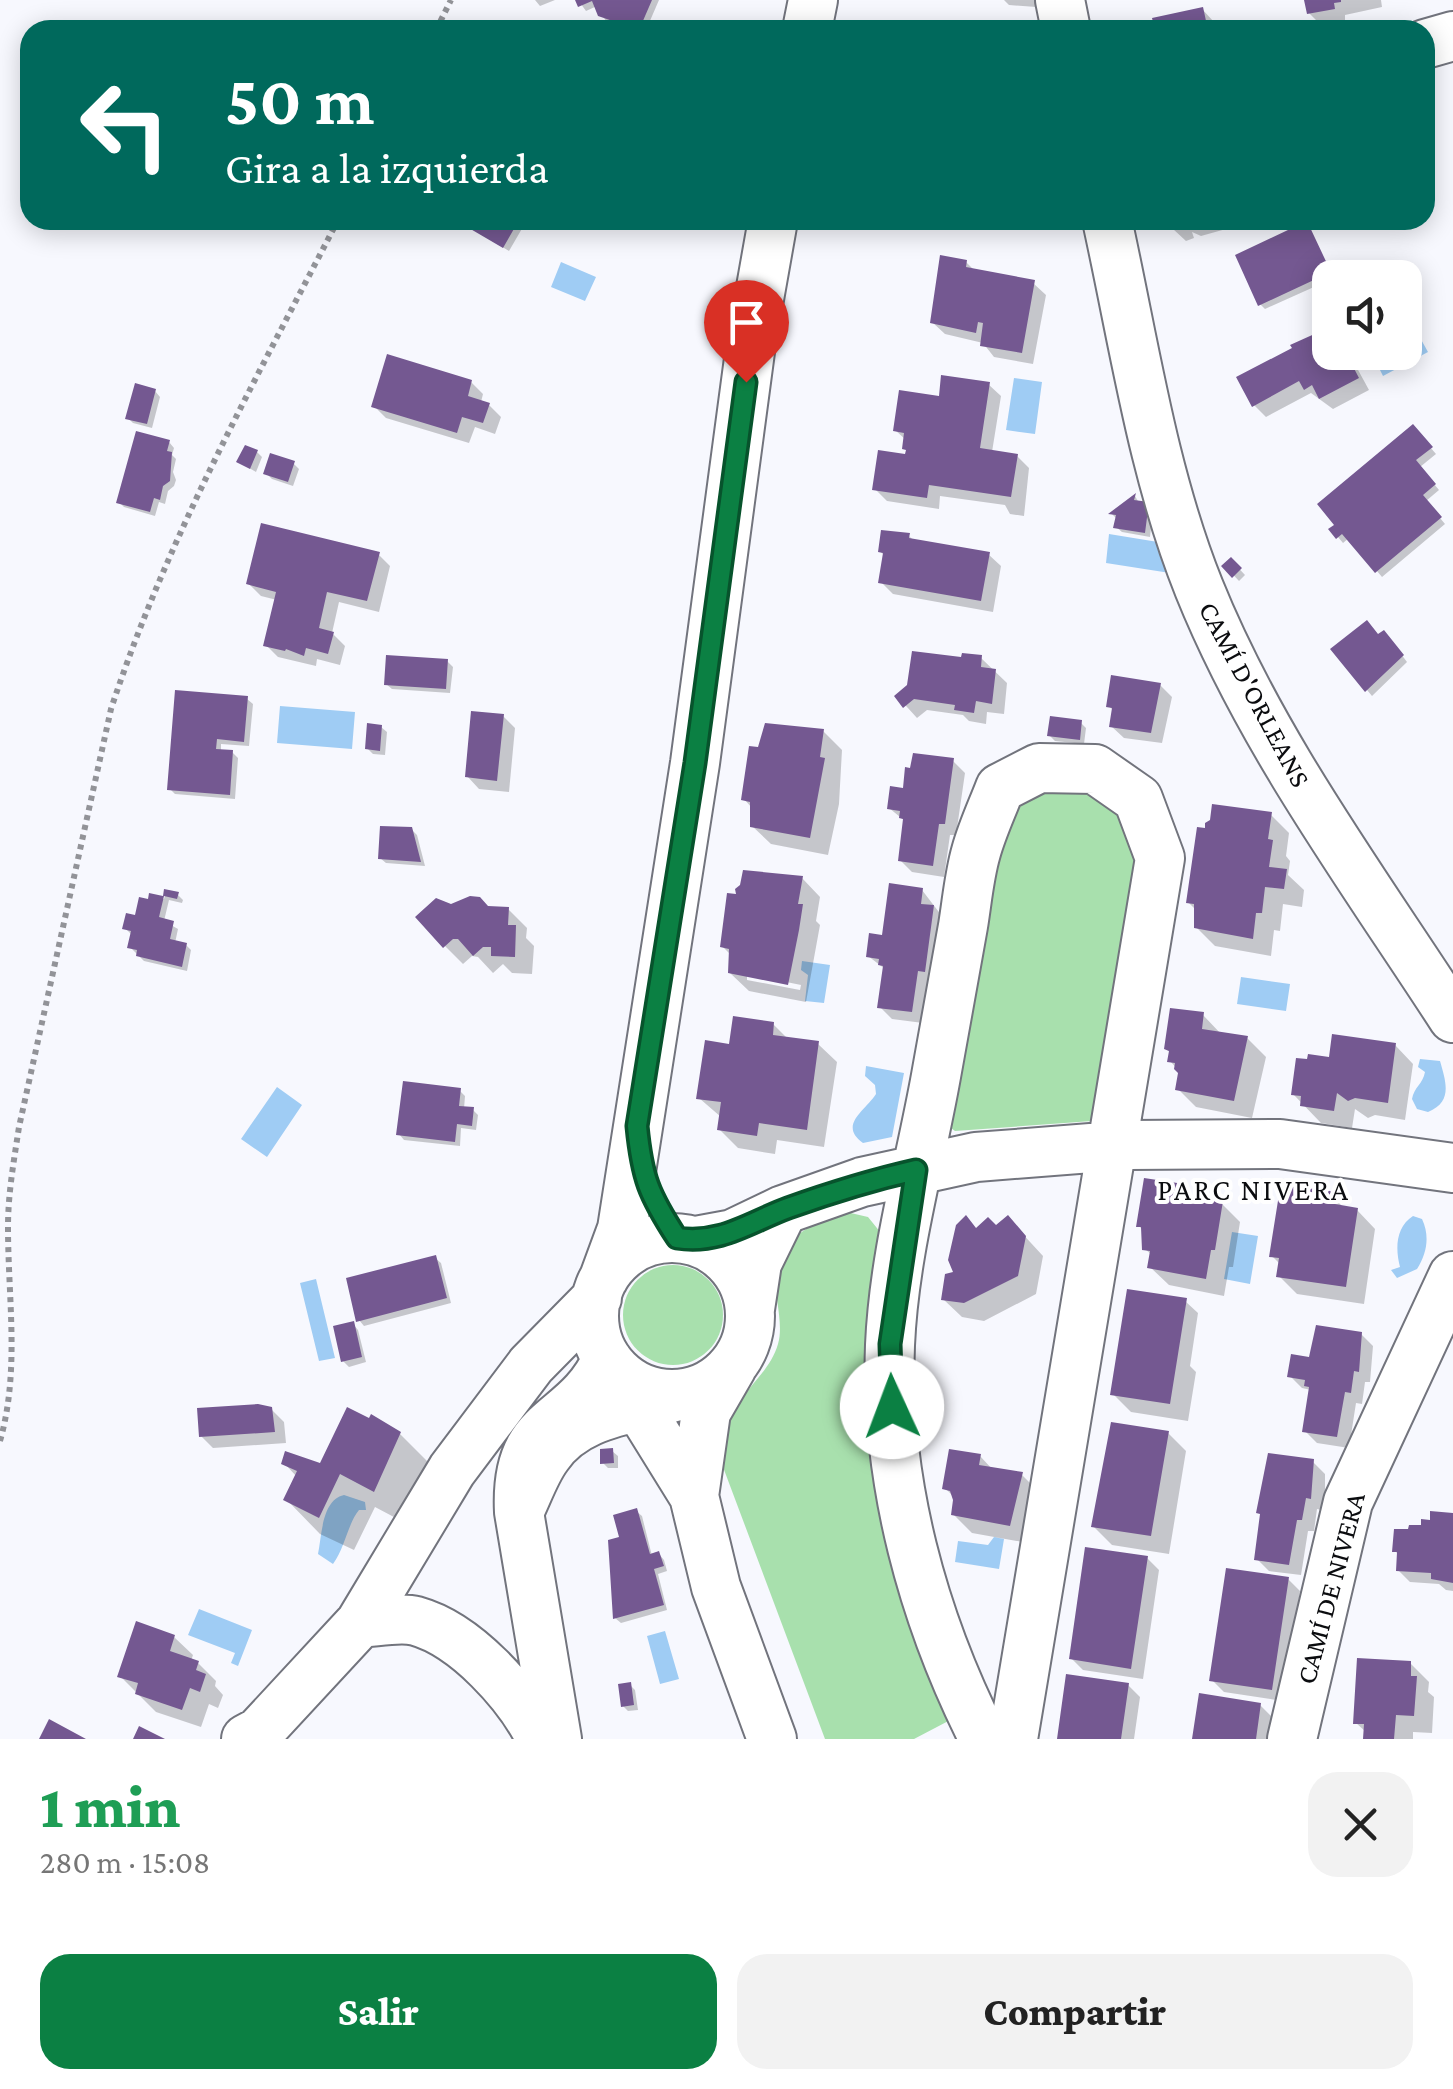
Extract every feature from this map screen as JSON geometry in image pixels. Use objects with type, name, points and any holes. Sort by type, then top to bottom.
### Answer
[{"type":"street","points":[[772,230],[751,344],[695,763],[622,1229],[595,1318],[617,1372],[694,1496],[716,1587],[772,1739]]},
{"type":"street","name":"CAMÍ D'ORLEANS","points":[[1109,230],[1152,427],[1197,584],[1218,634],[1263,722],[1453,1018]]},
{"type":"street","points":[[984,1739],[936,1631],[917,1567],[900,1486],[890,1344],[916,1170],[976,852],[1000,788],[1039,768],[1095,768],[1138,799],[1160,858],[1014,1739]]},
{"type":"street","points":[[637,1126],[644,1181],[652,1200],[686,1240],[716,1251],[733,1267],[745,1287],[750,1309]]},
{"type":"street","points":[[246,1739],[258,1732],[360,1622],[452,1470],[531,1365],[601,1288],[617,1261],[634,1248],[655,1240],[733,1234],[783,1210],[862,1182],[976,1157],[1114,1146],[1280,1144],[1453,1168]]},
{"type":"street","points":[[694,1496],[706,1412],[744,1348],[758,1263],[783,1210]]},
{"type":"street","name":"CAMÍ DE NIVERA","points":[[1292,1739],[1348,1502],[1453,1276]]},
{"type":"street","points":[[531,1365],[582,1347],[617,1372],[690,1392],[714,1382],[733,1366]]},
{"type":"street","points":[[556,1739],[519,1512],[518,1483],[522,1459],[532,1442],[595,1385],[617,1372]]},
{"type":"street","points":[[360,1622],[414,1620],[460,1644],[528,1713],[541,1739]]},
{"type":"path","points":[[0,1442],[12,1379],[10,1182],[112,709],[125,667],[204,482],[333,230]]},
{"type":"green space","points":[[1045,789],[1088,790],[1122,809],[1138,843],[1098,1115],[1092,1121],[955,1131],[947,1125],[997,844],[1022,805]]},
{"type":"green space","points":[[842,1211],[868,1217],[885,1238],[956,1717],[914,1739],[825,1739],[723,1467],[732,1417],[778,1344],[775,1274],[780,1254],[800,1233]]},
{"type":"green space","points":[[673,1265],[692,1269],[708,1280],[719,1296],[723,1315],[719,1334],[708,1350],[692,1361],[673,1365],[654,1361],[638,1350],[627,1334],[623,1315],[627,1296],[638,1280],[654,1269]]},
{"type":"water","points":[[561,262],[596,277],[585,301],[551,287]]},
{"type":"water","points":[[1014,378],[1042,382],[1035,434],[1006,430]]},
{"type":"water","points":[[1109,534],[1158,542],[1170,573],[1106,563]]},
{"type":"water","points":[[280,706],[355,712],[352,749],[277,743]]},
{"type":"water","points":[[802,961],[830,965],[824,1003],[805,1001],[808,975],[801,970]]},
{"type":"water","points":[[1241,977],[1290,984],[1286,1011],[1237,1004]]},
{"type":"water","points":[[1420,1059],[1440,1061],[1445,1084],[1441,1103],[1428,1112],[1417,1109],[1412,1099],[1425,1072],[1418,1067]]},
{"type":"water","points":[[866,1066],[904,1073],[892,1137],[863,1143],[853,1124],[876,1094],[875,1085],[865,1076]]},
{"type":"water","points":[[277,1087],[302,1105],[267,1157],[241,1139]]},
{"type":"water","points":[[1413,1216],[1422,1219],[1427,1238],[1425,1251],[1417,1269],[1397,1278],[1391,1270],[1400,1267],[1398,1238]]},
{"type":"water","points":[[1232,1232],[1258,1236],[1250,1284],[1224,1279]]},
{"type":"water","points":[[316,1279],[335,1358],[319,1361],[300,1283]]},
{"type":"water","points":[[344,1495],[365,1502],[366,1510],[355,1515],[333,1564],[318,1554],[327,1511]]},
{"type":"water","points":[[994,1537],[1004,1539],[999,1569],[955,1562],[958,1541],[988,1545]]},
{"type":"water","points":[[199,1609],[252,1630],[238,1666],[231,1663],[235,1653],[188,1635]]},
{"type":"water","points":[[665,1631],[679,1679],[660,1684],[647,1636]]},
{"type":"building","points":[[575,0],[652,0],[643,20],[598,16],[592,1],[578,7]]},
{"type":"building","points":[[1304,0],[1341,2],[1334,3],[1335,9],[1307,14]]},
{"type":"building","points":[[1203,7],[1206,20],[1152,20]]},
{"type":"building","points":[[472,230],[513,230],[503,248]]},
{"type":"building","points":[[1288,230],[1311,230],[1325,260],[1312,260],[1312,281],[1258,306],[1235,255]]},
{"type":"building","points":[[940,255],[967,260],[966,267],[1035,280],[1022,353],[980,346],[983,323],[978,322],[976,333],[930,323]]},
{"type":"building","points":[[1312,335],[1312,370],[1355,370],[1359,378],[1319,399],[1312,385],[1304,390],[1299,381],[1252,407],[1236,377],[1292,348],[1290,345]]},
{"type":"building","points":[[387,354],[472,380],[468,396],[490,403],[483,423],[462,417],[457,433],[371,407]]},
{"type":"building","points":[[941,375],[990,382],[980,448],[1018,454],[1011,497],[929,485],[927,498],[872,490],[878,450],[905,454],[904,433],[893,431],[899,390],[939,396]]},
{"type":"building","points":[[135,383],[156,389],[147,424],[125,419]]},
{"type":"building","points":[[1413,424],[1433,447],[1416,460],[1436,484],[1423,495],[1442,517],[1375,573],[1342,534],[1336,539],[1328,529],[1334,525],[1317,504]]},
{"type":"building","points":[[136,431],[170,440],[170,481],[163,486],[160,500],[154,498],[150,512],[116,503]]},
{"type":"building","points":[[245,445],[258,450],[250,469],[236,462]]},
{"type":"building","points":[[270,453],[295,461],[288,482],[263,474]]},
{"type":"building","points":[[1136,493],[1134,500],[1149,502],[1145,533],[1113,528],[1116,515],[1108,514]]},
{"type":"building","points":[[261,523],[380,552],[367,601],[327,592],[319,628],[334,632],[328,654],[306,648],[304,656],[263,646],[276,592],[246,584]]},
{"type":"building","points":[[881,530],[990,552],[981,601],[878,583],[883,553],[878,552]]},
{"type":"building","points":[[1231,557],[1242,568],[1232,578],[1221,566]]},
{"type":"building","points":[[1367,620],[1378,634],[1384,630],[1404,655],[1365,692],[1330,649]]},
{"type":"building","points":[[912,651],[961,657],[962,653],[982,655],[981,667],[996,669],[992,704],[976,701],[974,713],[954,710],[955,705],[914,699],[903,708],[894,696],[907,685]]},
{"type":"building","points":[[386,655],[448,659],[446,689],[384,685]]},
{"type":"building","points":[[1111,675],[1161,683],[1151,733],[1109,727],[1112,708],[1106,707]]},
{"type":"building","points":[[175,690],[248,696],[244,742],[217,739],[216,749],[233,750],[230,795],[167,790]]},
{"type":"building","points":[[471,711],[504,714],[497,781],[465,777]]},
{"type":"building","points":[[1050,716],[1082,720],[1080,740],[1047,736]]},
{"type":"building","points":[[367,723],[382,725],[380,751],[365,749]]},
{"type":"building","points":[[765,723],[824,729],[820,757],[825,758],[810,838],[750,827],[750,802],[741,800],[749,746],[758,747]]},
{"type":"building","points":[[913,753],[954,758],[945,824],[939,824],[933,866],[898,861],[903,819],[899,818],[900,811],[887,809],[890,786],[903,788],[905,767],[910,768]]},
{"type":"building","points":[[1212,804],[1272,812],[1269,867],[1287,869],[1284,889],[1265,887],[1253,939],[1194,928],[1194,904],[1186,903],[1197,827],[1205,828]]},
{"type":"building","points":[[380,826],[412,827],[421,862],[378,859]]},
{"type":"building","points":[[743,870],[803,876],[798,904],[803,904],[788,985],[728,973],[729,949],[720,947],[727,893],[736,894]]},
{"type":"building","points":[[889,883],[923,888],[921,904],[934,905],[925,972],[918,971],[912,1012],[877,1008],[883,966],[878,965],[879,959],[866,957],[869,933],[882,935]]},
{"type":"building","points":[[164,889],[179,892],[177,899],[164,896],[159,917],[174,921],[170,939],[187,943],[182,967],[136,956],[137,950],[127,948],[131,931],[122,929],[126,913],[135,915],[139,897],[148,899],[149,893],[163,896]]},
{"type":"building","points":[[470,896],[480,897],[488,906],[509,907],[508,925],[516,925],[515,957],[491,956],[491,947],[483,947],[473,956],[458,939],[443,948],[415,917],[436,898],[451,904]]},
{"type":"building","points":[[1170,1008],[1204,1012],[1202,1029],[1248,1036],[1234,1101],[1175,1090],[1178,1073],[1175,1063],[1167,1062],[1169,1051],[1164,1049]]},
{"type":"building","points":[[733,1016],[774,1022],[773,1035],[819,1041],[807,1130],[759,1123],[757,1136],[717,1130],[721,1102],[696,1099],[705,1040],[729,1044]]},
{"type":"building","points":[[1332,1034],[1396,1043],[1388,1103],[1355,1098],[1348,1101],[1337,1093],[1334,1111],[1300,1106],[1301,1096],[1291,1095],[1296,1058],[1307,1059],[1308,1054],[1329,1057]]},
{"type":"building","points":[[403,1081],[461,1088],[459,1106],[474,1107],[472,1126],[457,1124],[455,1142],[396,1135]]},
{"type":"building","points":[[1144,1178],[1184,1184],[1182,1195],[1223,1201],[1206,1279],[1147,1268],[1150,1251],[1142,1250],[1141,1227],[1136,1227]]},
{"type":"building","points":[[1281,1182],[1330,1191],[1335,1195],[1335,1204],[1358,1208],[1346,1287],[1276,1277],[1279,1258],[1269,1257]]},
{"type":"building","points":[[966,1215],[976,1228],[988,1217],[996,1225],[1008,1215],[1026,1236],[1018,1276],[964,1303],[941,1300],[945,1274],[953,1272],[948,1260],[956,1225]]},
{"type":"building","points":[[436,1255],[447,1298],[356,1322],[346,1278]]},
{"type":"building","points":[[1127,1289],[1187,1298],[1170,1404],[1110,1395]]},
{"type":"building","points":[[354,1321],[362,1357],[341,1362],[333,1326]]},
{"type":"building","points":[[1316,1325],[1362,1332],[1359,1372],[1354,1371],[1351,1393],[1345,1392],[1337,1437],[1302,1432],[1309,1387],[1304,1386],[1305,1380],[1287,1377],[1291,1354],[1309,1357]]},
{"type":"building","points":[[258,1404],[272,1407],[275,1432],[199,1437],[197,1408]]},
{"type":"building","points":[[347,1407],[369,1418],[371,1414],[401,1432],[374,1492],[340,1474],[319,1518],[283,1500],[297,1471],[281,1464],[285,1451],[320,1463]]},
{"type":"building","points":[[1111,1422],[1169,1431],[1151,1536],[1091,1527]]},
{"type":"building","points":[[613,1448],[614,1463],[600,1464],[600,1449]]},
{"type":"building","points":[[949,1449],[981,1454],[979,1465],[1023,1472],[1010,1526],[951,1515],[950,1491],[942,1489]]},
{"type":"building","points":[[1268,1453],[1314,1459],[1311,1499],[1306,1498],[1302,1520],[1297,1520],[1289,1565],[1254,1560],[1260,1514],[1256,1513]]},
{"type":"building","points":[[637,1508],[650,1554],[659,1551],[664,1566],[654,1569],[664,1605],[613,1619],[608,1540],[619,1537],[613,1515]]},
{"type":"building","points":[[1430,1511],[1453,1513],[1453,1583],[1431,1579],[1431,1573],[1396,1571],[1397,1552],[1392,1552],[1394,1529],[1421,1525],[1421,1519],[1430,1520]]},
{"type":"building","points":[[1085,1547],[1148,1556],[1131,1669],[1069,1659]]},
{"type":"building","points":[[1226,1568],[1289,1577],[1272,1690],[1209,1681]]},
{"type":"building","points":[[136,1621],[175,1635],[170,1651],[199,1661],[196,1670],[206,1674],[200,1692],[190,1688],[182,1710],[135,1694],[138,1683],[117,1677]]},
{"type":"building","points":[[1357,1658],[1411,1661],[1411,1676],[1417,1676],[1414,1716],[1396,1715],[1394,1739],[1363,1739],[1364,1724],[1353,1724]]},
{"type":"building","points":[[1066,1674],[1129,1683],[1121,1739],[1057,1739]]},
{"type":"building","points":[[631,1682],[634,1705],[621,1707],[618,1684]]},
{"type":"building","points":[[1199,1693],[1261,1703],[1256,1739],[1192,1739]]},
{"type":"building","points":[[49,1719],[86,1739],[39,1739]]},
{"type":"building","points":[[139,1726],[165,1739],[133,1739]]},
{"type":"district","name":"PARC NIVERA","points":[[1254,1190]]},
{"type":"route","points":[[746,382],[695,763],[637,1126],[640,1162],[652,1200],[677,1238],[695,1241],[733,1234],[783,1210],[862,1182],[916,1170],[890,1344],[892,1407]]}]
